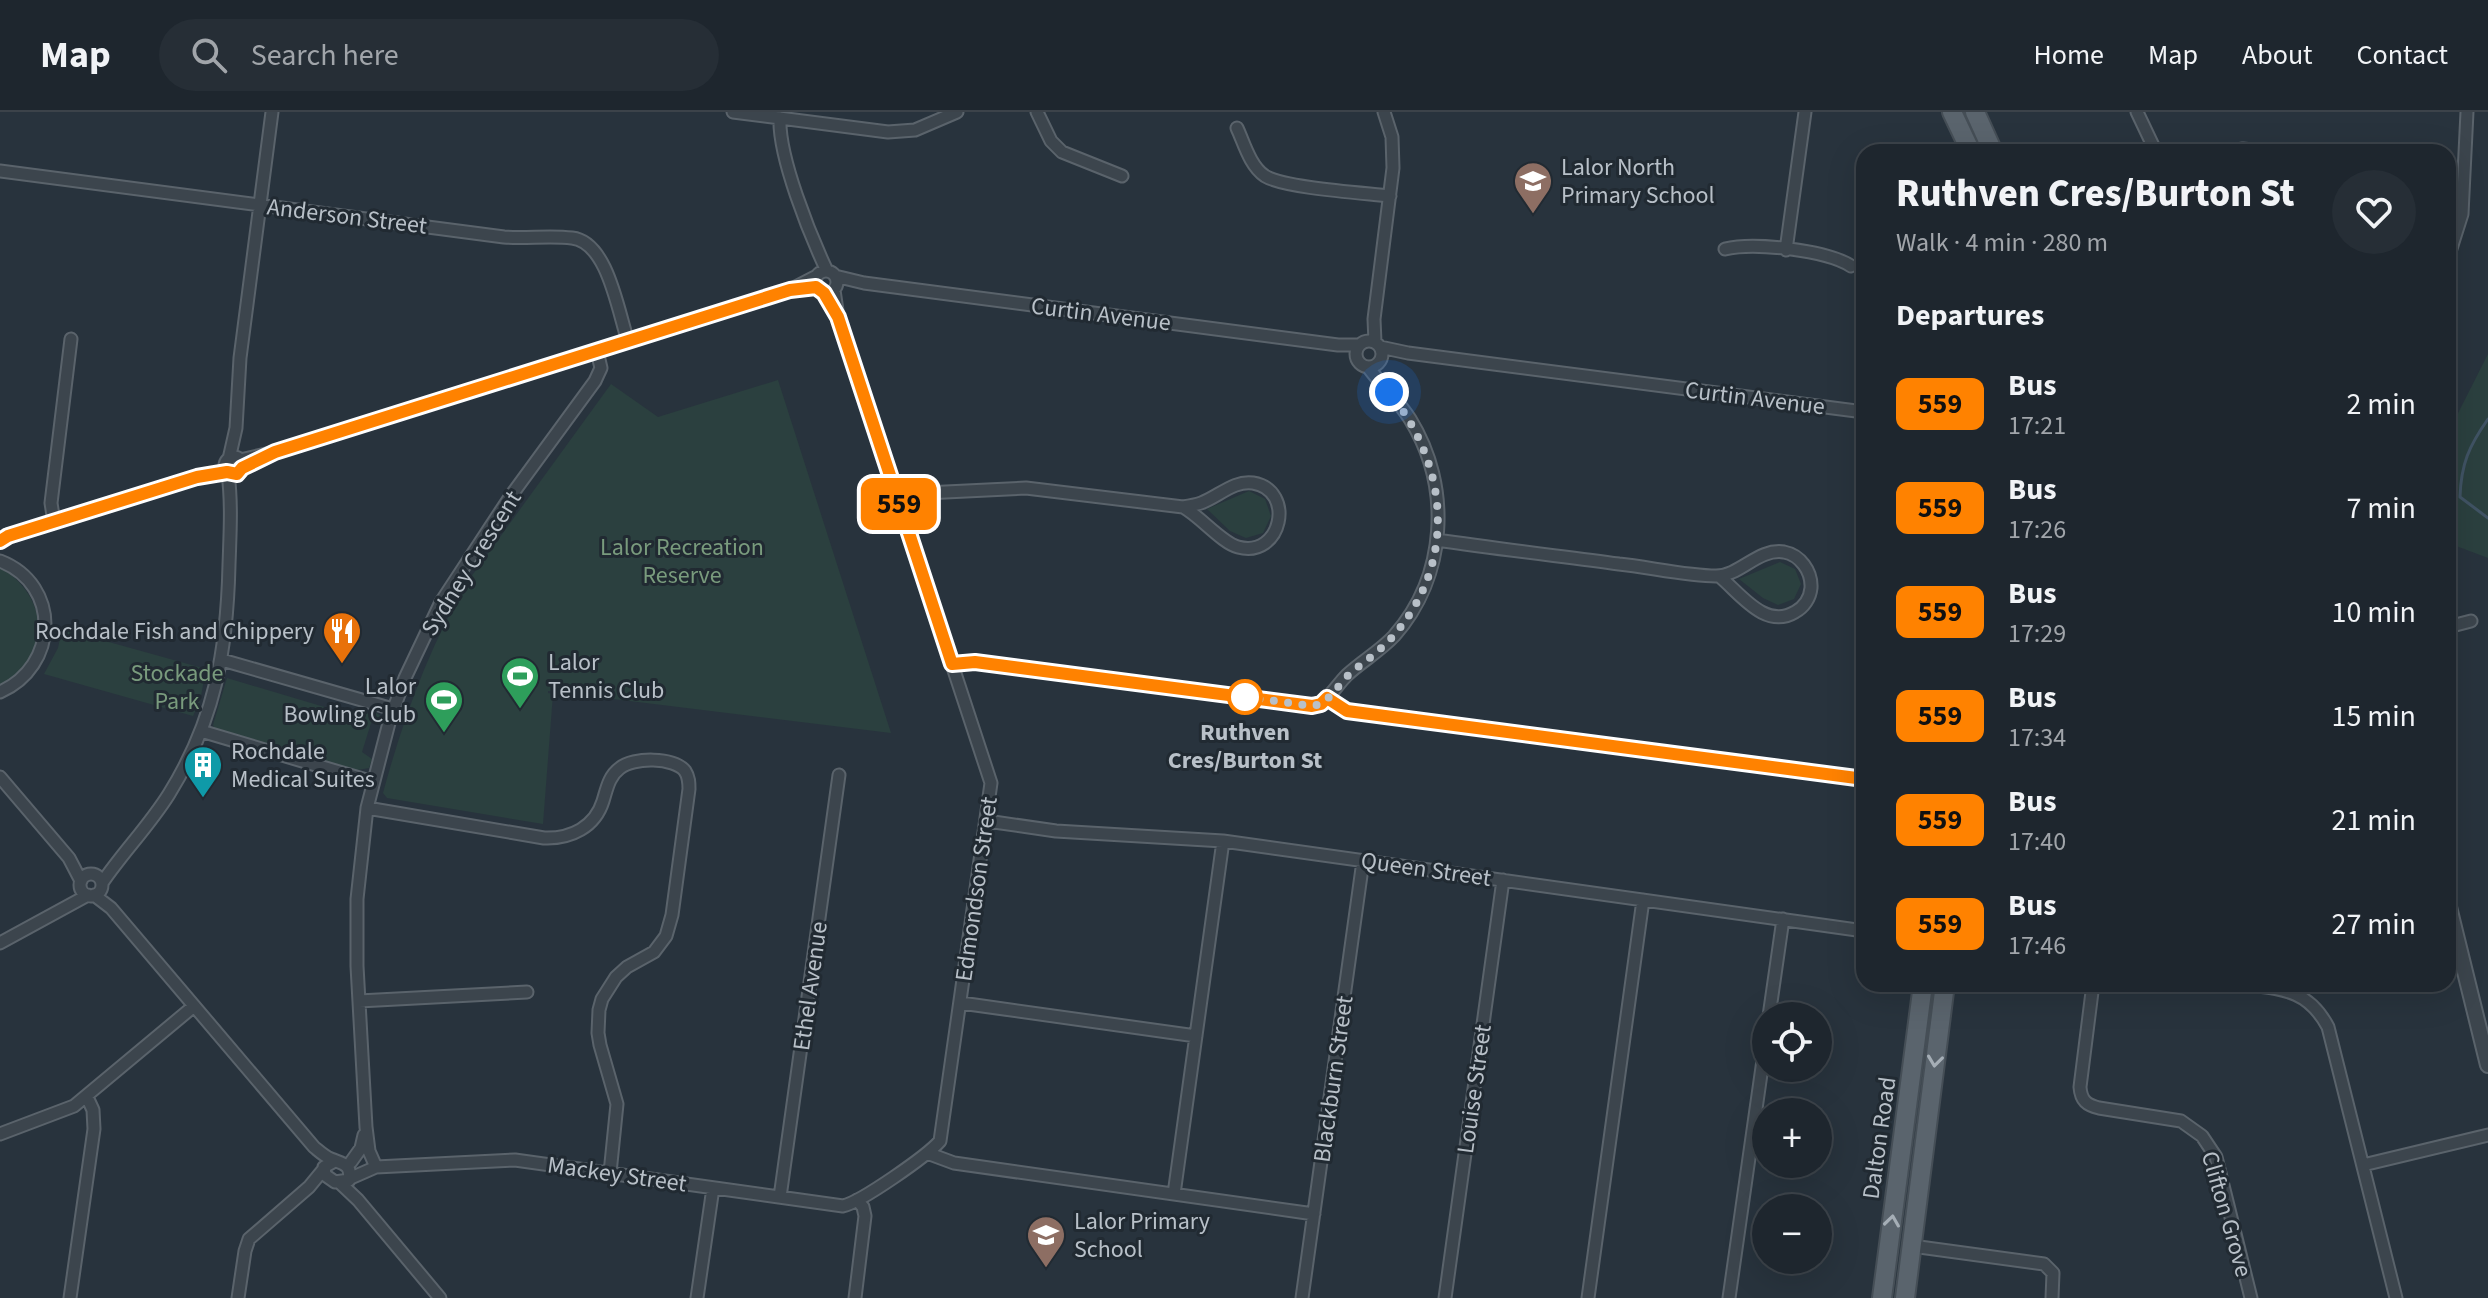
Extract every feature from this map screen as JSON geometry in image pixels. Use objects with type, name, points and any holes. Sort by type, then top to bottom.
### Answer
[{"type":"main road","points":[[1952,112],[1967,144]]},
{"type":"main road","points":[[1975,112],[1989,144]]},
{"type":"main road","name":"Dalton Road","points":[[1882,1298],[1922,992]]},
{"type":"main road","name":"Dalton Road","points":[[1905,1298],[1944,992]]},
{"type":"street","points":[[0,943],[66,905],[116,862],[167,797],[201,731],[222,660],[228,604],[240,358],[272,112]]},
{"type":"street","points":[[733,112],[871,130],[902,131],[926,126],[957,112]]},
{"type":"street","points":[[1037,112],[1051,141],[1062,152],[1122,176]]},
{"type":"street","points":[[952,664],[975,662],[1312,706],[1321,704],[1406,620],[1427,581],[1437,540],[1439,507],[1431,466],[1411,420],[1385,387],[1371,352],[1394,152],[1384,112]]},
{"type":"street","points":[[1786,250],[1805,112]]},
{"type":"street","points":[[2137,112],[2152,144]]},
{"type":"street","points":[[2456,233],[2462,214],[2467,112]]},
{"type":"street","name":"Edmondson Street","points":[[780,118],[781,144],[991,783],[942,1137],[927,1153],[857,1200]]},
{"type":"street","points":[[1237,128],[1254,163],[1266,176],[1289,183],[1390,196]]},
{"type":"street","name":"Anderson Street","points":[[0,171],[504,237],[577,239],[590,245],[600,256],[628,341]]},
{"type":"street","points":[[1725,249],[1744,246],[1786,250],[1835,257],[1851,266]]},
{"type":"street","name":"Curtin Avenue","points":[[0,541],[790,290],[825,282],[864,283],[1338,345],[1371,352],[1408,353],[1856,411]]},
{"type":"street","points":[[54,522],[51,503],[71,339]]},
{"type":"street","name":"Sydney Crescent","points":[[376,1167],[369,1151],[366,1127],[357,899],[367,808],[373,782],[393,709],[441,602],[510,497],[595,381],[601,368],[597,351]]},
{"type":"street","points":[[897,499],[925,493],[1026,488],[1183,507],[1203,502],[1232,486],[1252,483],[1271,492],[1277,501],[1280,520],[1274,536],[1248,549],[1229,543],[1196,514],[1183,507]]},
{"type":"street","points":[[1437,540],[1719,576],[1762,555],[1781,552],[1796,557],[1807,568],[1811,590],[1805,604],[1794,614],[1771,617],[1755,608],[1719,576]]},
{"type":"street","points":[[0,561],[15,569],[35,589],[42,606],[45,627],[43,646],[31,670],[16,684],[0,692]]},
{"type":"street","points":[[2456,625],[2471,621]]},
{"type":"street","points":[[222,660],[393,709]]},
{"type":"street","points":[[1327,698],[1347,711],[1856,778]]},
{"type":"street","points":[[201,731],[373,782]]},
{"type":"street","points":[[367,808],[544,838],[563,837],[579,831],[595,818],[611,777],[623,765],[640,760],[672,763],[688,775],[689,789],[672,915],[666,936],[654,952],[616,977],[599,1010],[600,1045],[618,1109],[610,1173]]},
{"type":"street","name":"Ethel Avenue","points":[[780,1197],[839,775]]},
{"type":"street","points":[[0,777],[314,1147],[338,1171],[358,1200],[440,1298]]},
{"type":"street","name":"Queen Street","points":[[987,821],[1056,831],[1223,841],[1856,930]]},
{"type":"street","points":[[1174,1194],[1223,841]]},
{"type":"street","name":"Blackburn Street","points":[[1302,1298],[1363,861]]},
{"type":"street","name":"Louise Street","points":[[1445,1298],[1503,880]]},
{"type":"street","points":[[1588,1298],[1643,900]]},
{"type":"street","points":[[1771,1002],[1783,919]]},
{"type":"street","points":[[2456,935],[2488,1065]]},
{"type":"street","points":[[359,1001],[527,992]]},
{"type":"street","name":"Clifton Grove","points":[[2092,992],[2080,1087],[2083,1101],[2099,1108],[2181,1121],[2202,1136],[2216,1157],[2251,1298]]},
{"type":"street","points":[[2289,992],[2299,995],[2316,1008],[2332,1039],[2396,1298]]},
{"type":"street","points":[[961,1003],[1196,1036]]},
{"type":"street","points":[[0,1134],[65,1110],[87,1097],[194,1006]]},
{"type":"street","points":[[1729,1298],[1760,1082]]},
{"type":"street","points":[[70,1298],[94,1129],[93,1110],[87,1097]]},
{"type":"street","name":"Sydney Crescent","points":[[338,1171],[362,1146],[366,1127]]},
{"type":"street","points":[[2363,1165],[2488,1135]]},
{"type":"street","points":[[927,1153],[954,1163],[1314,1214]]},
{"type":"street","name":"Mackey Street","points":[[338,1171],[515,1160],[837,1206],[857,1200]]},
{"type":"street","points":[[238,1298],[249,1239],[309,1187],[338,1171]]},
{"type":"street","points":[[697,1298],[713,1188]]},
{"type":"street","points":[[855,1298],[865,1216],[857,1200]]},
{"type":"street","points":[[1912,1246],[2044,1264],[2053,1273],[2052,1298]]},
{"type":"green space","points":[[2488,354],[2488,558],[2456,546],[2456,417]]},
{"type":"green space","name":"Lalor Recreation Reserve","points":[[778,380],[891,733],[548,691],[553,694],[543,824],[387,798],[383,793],[408,711],[454,606],[468,581],[611,384],[658,417]]},
{"type":"green space","points":[[1249,491],[1265,499],[1271,516],[1263,533],[1246,538],[1230,531],[1207,509]]},
{"type":"green space","points":[[1780,562],[1795,569],[1801,584],[1794,599],[1778,605],[1763,598],[1739,579]]},
{"type":"green space","points":[[0,568],[12,575],[30,597],[36,610],[39,638],[36,652],[26,669],[0,688]]},
{"type":"green space","name":"Stockade Park","points":[[62,629],[206,669],[200,701],[193,716],[44,674],[58,648]]},
{"type":"green space","points":[[227,678],[358,717],[374,711],[383,718],[371,723],[362,752],[372,759],[369,768],[352,771],[216,731],[213,725]]},
{"type":"waterway","points":[[2488,419],[2467,456],[2460,497],[2488,518]]},
{"type":"bus line","name":"559","points":[[0,541],[197,477],[227,472],[234,475],[275,452],[790,290],[816,287],[824,293],[838,317],[952,664],[975,662],[1312,706],[1321,704],[1327,698],[1347,711],[1856,778]]},
{"type":"place","name":"Lalor North Primary School","points":[[1533,215]]},
{"type":"place","name":"Rochdale Fish and Chippery","points":[[342,665]]},
{"type":"place","name":"Ruthven Cres/Burton St","points":[[1245,697]]},
{"type":"place","name":"Lalor Tennis Club","points":[[520,710]]},
{"type":"place","name":"Lalor Bowling Club","points":[[444,734]]},
{"type":"place","name":"Rochdale Medical Suites","points":[[203,799]]},
{"type":"place","name":"Lalor Primary School","points":[[1046,1269]]},
{"type":"route","points":[[1245,697],[1238,696],[1312,706],[1321,704],[1350,673],[1394,636],[1427,581],[1437,540],[1439,507],[1435,485],[1431,466],[1411,420],[1389,392]]}]
